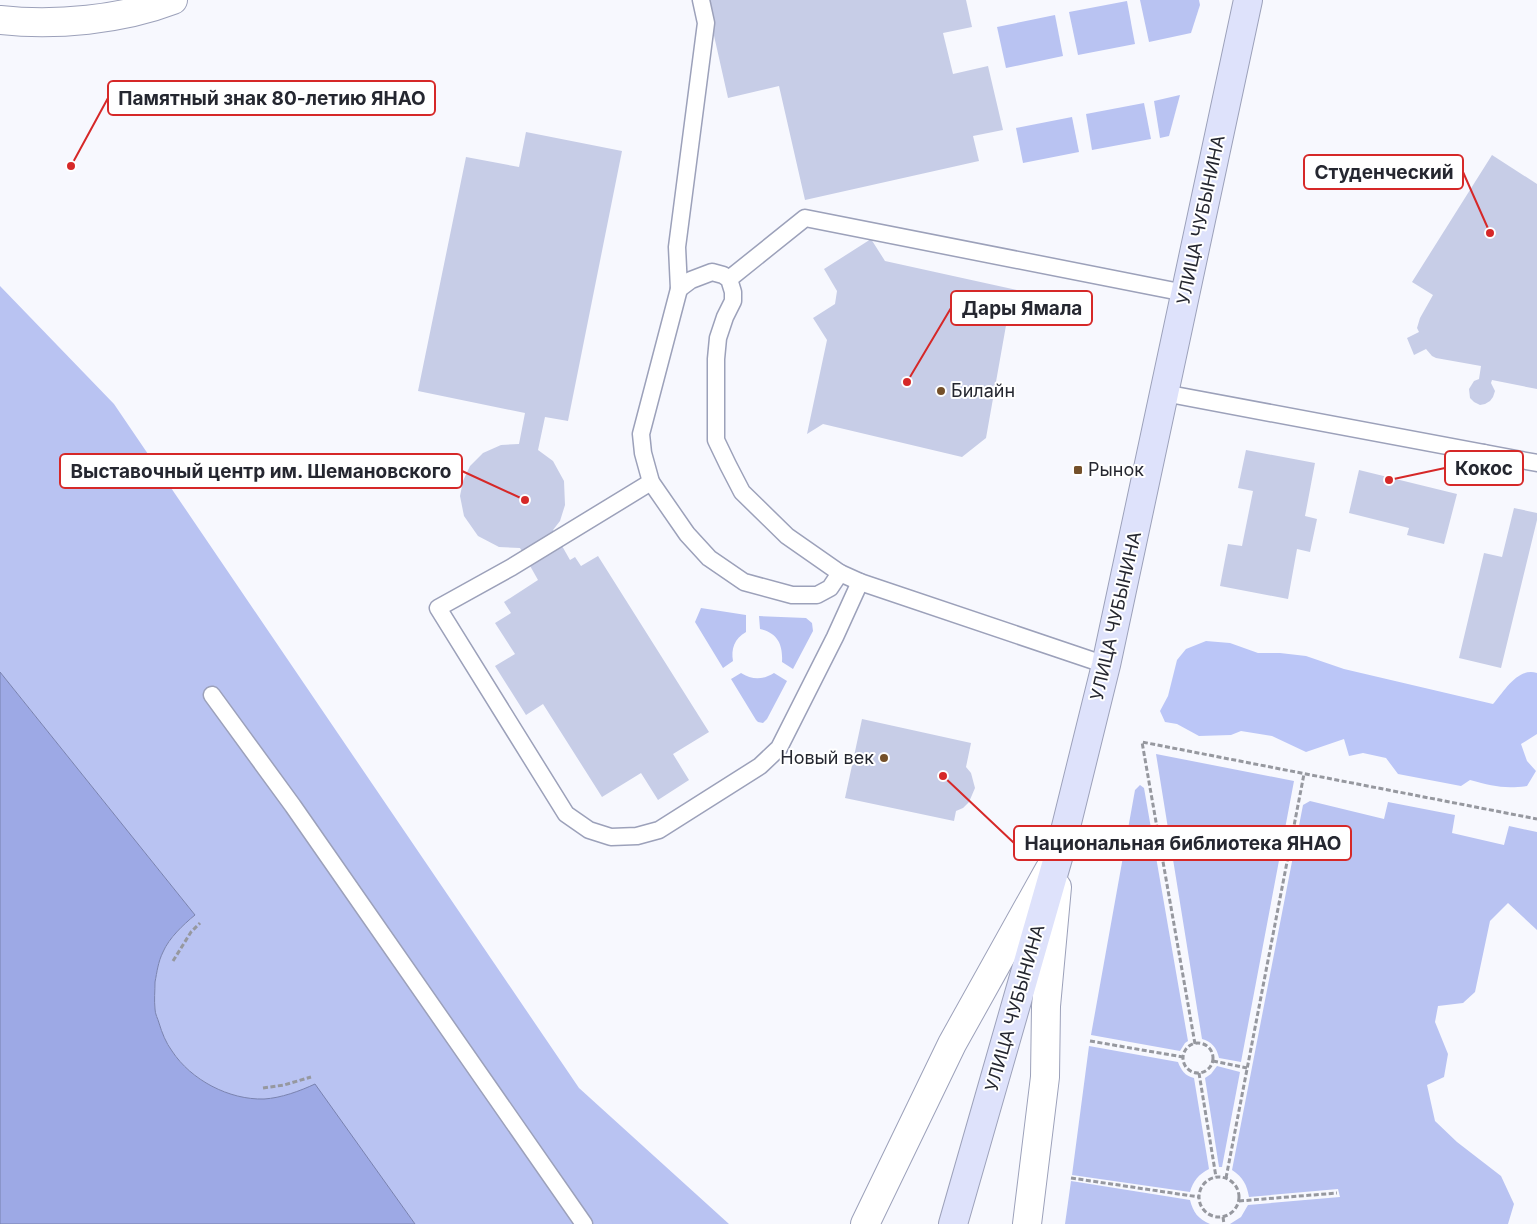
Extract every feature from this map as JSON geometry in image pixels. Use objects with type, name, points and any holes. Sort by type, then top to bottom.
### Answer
[{"type":"main road","name":"УЛИЦА ЧУБЫНИНА","points":[[953,1224],[1060,851],[1106,665],[1248,0]]},
{"type":"street","points":[[0,20],[19,22],[94,20],[127,6],[152,8],[173,0]]},
{"type":"street","points":[[865,1224],[952,1044],[1060,851]]},
{"type":"street","points":[[1027,1224],[1046,1077],[1046,1006],[1060,851]]},
{"type":"lane","points":[[701,0],[706,23],[677,247],[679,289],[641,434],[651,482],[687,534],[709,558],[744,582],[792,595],[816,596],[830,588],[840,573]]},
{"type":"lane","points":[[729,279],[805,218],[1185,293]]},
{"type":"lane","points":[[679,289],[691,280],[712,272],[729,279],[733,292],[733,301],[718,338],[716,440],[742,492],[787,536],[840,573],[860,582],[1106,665]]},
{"type":"lane","points":[[1164,393],[1537,462]]},
{"type":"lane","points":[[1477,475],[1484,453]]},
{"type":"lane","points":[[651,482],[512,567],[438,608],[566,814],[589,830],[611,837],[637,836],[659,830],[760,766],[779,748],[835,637],[860,582]]},
{"type":"lane","points":[[212,695],[293,806],[584,1224]]},
{"type":"path","points":[[1195,1044],[1142,742],[1537,819]]},
{"type":"path","points":[[1226,1178],[1304,774]]},
{"type":"path","points":[[173,961],[191,932],[200,923]]},
{"type":"path","points":[[1090,1041],[1183,1057]]},
{"type":"path","points":[[1195,1044],[1206,1046],[1212,1055],[1213,1061],[1207,1070],[1199,1073],[1191,1071],[1186,1067],[1183,1057],[1190,1046],[1195,1044]]},
{"type":"path","points":[[1213,1061],[1247,1068]]},
{"type":"path","points":[[1199,1073],[1216,1177]]},
{"type":"path","points":[[264,1088],[284,1085],[311,1077]]},
{"type":"path","points":[[1216,1177],[1226,1178],[1232,1181],[1236,1187],[1239,1193],[1239,1201],[1232,1212],[1223,1217],[1212,1216],[1201,1207],[1199,1197],[1201,1187],[1206,1181],[1216,1177]]},
{"type":"path","points":[[1071,1178],[1199,1197]]},
{"type":"path","points":[[1239,1201],[1338,1193]]},
{"type":"path","points":[[1223,1217],[1224,1224]]},
{"type":"shaded area","points":[[1140,0],[1199,0],[1200,5],[1191,33],[1149,42]]},
{"type":"shaded area","points":[[1127,1],[1135,44],[1078,55],[1069,12]]},
{"type":"shaded area","points":[[1055,15],[1063,56],[1006,68],[997,27]]},
{"type":"shaded area","points":[[1180,95],[1169,136],[1160,138],[1154,101]]},
{"type":"shaded area","points":[[1144,103],[1151,139],[1092,150],[1086,114]]},
{"type":"shaded area","points":[[1072,117],[1079,152],[1023,163],[1016,128]]},
{"type":"shaded area","points":[[0,286],[114,404],[579,1088],[729,1224],[415,1224],[315,1085],[297,1092],[264,1099],[238,1096],[225,1092],[200,1079],[180,1061],[166,1041],[156,1015],[155,982],[160,960],[169,941],[195,915],[0,672]]},
{"type":"shaded area","points":[[701,608],[746,615],[746,632],[734,645],[732,652],[733,661],[723,668],[695,622]]},
{"type":"shaded area","points":[[759,616],[806,618],[812,623],[813,631],[793,669],[782,662],[782,650],[775,637],[771,633],[760,629]]},
{"type":"shaded area","points":[[1206,641],[1230,643],[1258,653],[1306,656],[1344,669],[1493,704],[1506,687],[1517,677],[1530,672],[1537,673],[1537,734],[1521,744],[1527,761],[1536,771],[1527,786],[1498,786],[1470,780],[1461,786],[1398,774],[1386,758],[1363,753],[1349,756],[1344,739],[1306,752],[1272,736],[1241,731],[1231,735],[1199,736],[1177,724],[1165,722],[1160,711],[1168,696],[1177,660],[1186,649]]},
{"type":"shaded area","points":[[0,672],[195,915],[177,932],[166,947],[160,960],[155,982],[155,1013],[164,1038],[172,1051],[189,1071],[200,1079],[225,1092],[238,1096],[264,1099],[277,1097],[315,1084],[415,1224],[0,1224]]},
{"type":"shaded area","points":[[741,673],[749,677],[758,678],[774,673],[787,681],[763,723],[756,720],[731,679]]},
{"type":"shaded area","points":[[1156,754],[1294,781],[1241,1062],[1219,1058],[1213,1046],[1208,1041],[1202,1039]]},
{"type":"shaded area","points":[[1140,785],[1144,788],[1188,1041],[1180,1051],[1091,1035],[1135,790]]},
{"type":"shaded area","points":[[1310,801],[1384,819],[1388,802],[1455,815],[1452,833],[1504,845],[1509,826],[1537,832],[1537,930],[1508,903],[1490,921],[1475,992],[1463,1003],[1438,1006],[1435,1022],[1448,1054],[1444,1077],[1427,1085],[1435,1121],[1457,1142],[1501,1176],[1514,1204],[1508,1224],[1230,1224],[1241,1217],[1248,1205],[1340,1197],[1338,1189],[1249,1197],[1244,1182],[1232,1170],[1303,805]]},
{"type":"shaded area","points":[[1089,1046],[1178,1062],[1180,1068],[1188,1076],[1194,1078],[1209,1169],[1197,1178],[1190,1192],[1072,1175]]},
{"type":"shaded area","points":[[1217,1066],[1240,1072],[1222,1167],[1219,1167],[1205,1078]]},
{"type":"shaded area","points":[[1071,1181],[1190,1200],[1197,1215],[1210,1224],[1065,1224]]},
{"type":"building","points":[[706,0],[966,0],[972,27],[943,33],[953,74],[988,66],[1003,130],[973,136],[979,161],[805,200],[779,86],[728,98]]},
{"type":"building","points":[[526,132],[622,151],[568,421],[545,417],[538,450],[553,461],[564,481],[565,505],[560,521],[553,530],[570,560],[575,557],[581,566],[598,556],[709,732],[673,754],[689,780],[658,800],[641,773],[602,797],[543,704],[526,715],[495,666],[515,654],[495,623],[511,613],[504,602],[538,580],[520,548],[499,547],[478,536],[464,516],[460,496],[463,481],[470,466],[483,453],[501,445],[519,444],[525,413],[418,391],[466,157],[519,167]]},
{"type":"building","points":[[1492,155],[1537,184],[1537,389],[1492,380],[1491,383],[1495,391],[1493,397],[1490,401],[1480,405],[1470,398],[1469,389],[1474,381],[1479,379],[1481,366],[1436,358],[1426,349],[1414,355],[1407,338],[1419,332],[1417,328],[1420,318],[1433,295],[1412,282]]},
{"type":"building","points":[[871,239],[885,261],[1026,292],[1010,303],[986,438],[962,457],[823,424],[807,434],[827,340],[813,318],[835,304],[837,291],[824,269]]},
{"type":"building","points":[[1246,450],[1315,463],[1305,516],[1317,519],[1310,552],[1297,549],[1288,599],[1220,586],[1228,544],[1242,546],[1253,491],[1238,488]]},
{"type":"building","points":[[1359,470],[1457,494],[1444,544],[1407,535],[1409,528],[1349,513]]},
{"type":"building","points":[[1514,508],[1537,513],[1537,520],[1501,668],[1459,658],[1484,553],[1502,557]]},
{"type":"building","points":[[862,719],[971,743],[966,767],[971,773],[975,788],[969,802],[963,808],[956,811],[954,821],[845,798]]},
{"type":"place","name":"Памятный знак 80-летию ЯНАО","points":[[71,166]]},
{"type":"place","name":"Студенческий","points":[[1490,233]]},
{"type":"place","name":"Дары Ямала","points":[[907,382]]},
{"type":"place","name":"Билайн","points":[[941,391]]},
{"type":"place","name":"Рынок","points":[[1078,470]]},
{"type":"place","name":"Кокос","points":[[1389,480]]},
{"type":"place","name":"Выставочный центр им. Шемановского","points":[[525,500]]},
{"type":"place","name":"Новый век","points":[[884,758]]},
{"type":"place","name":"Национальная библиотека ЯНАО","points":[[943,776]]}]
